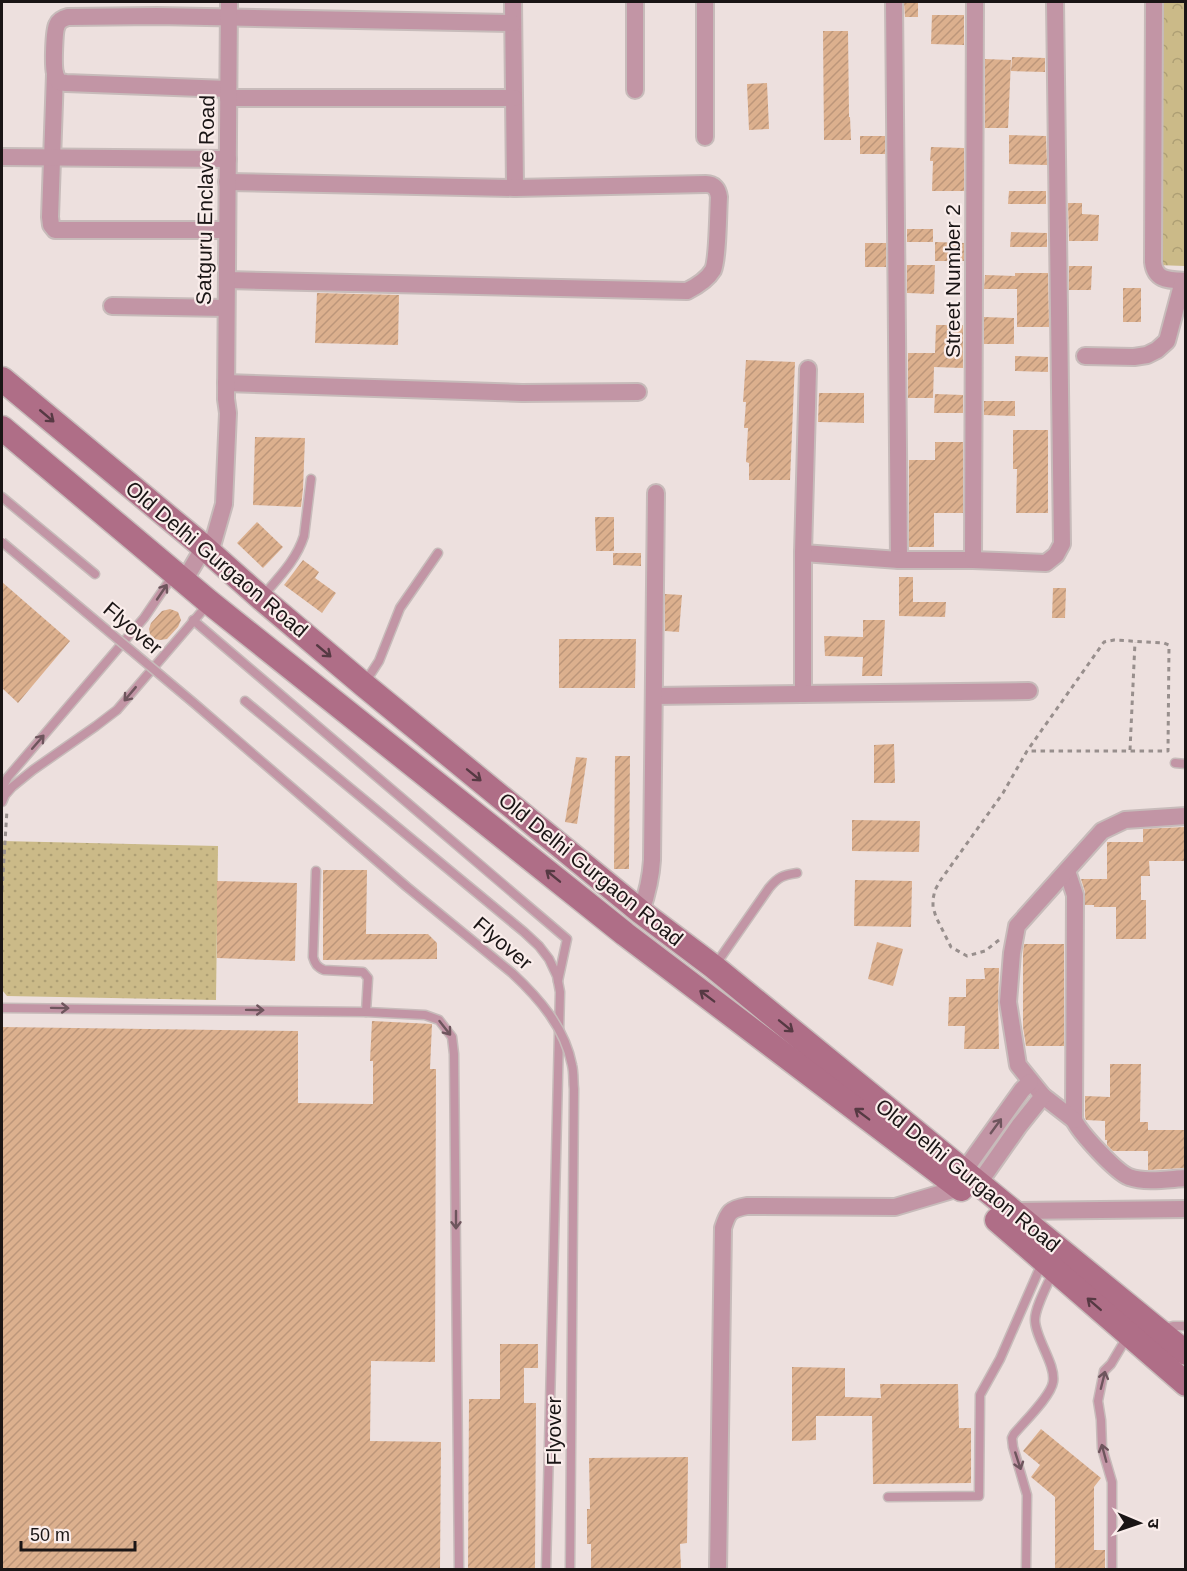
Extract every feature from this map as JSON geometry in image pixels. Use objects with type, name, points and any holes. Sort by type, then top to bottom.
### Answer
[{"type":"main road","name":"Old Delhi Gurgaon Road","points":[[2,379],[204,547],[364,685],[641,912],[714,967],[967,1181],[1049,1265],[1185,1384]]},
{"type":"main road","name":"Old Delhi Gurgaon Road","points":[[2,428],[179,577],[201,611],[616,927],[1011,1211],[1185,1353]]},
{"type":"main road","points":[[666,964],[682,943]]},
{"type":"street","points":[[513,2],[515,188]]},
{"type":"street","points":[[635,2],[635,90]]},
{"type":"street","points":[[705,2],[705,137]]},
{"type":"street","points":[[894,2],[899,560]]},
{"type":"street","name":"Street Number 2","points":[[974,560],[975,2]]},
{"type":"street","points":[[803,553],[899,560],[1046,563],[1056,555],[1062,544],[1055,2]]},
{"type":"street","points":[[1085,356],[1134,357],[1147,355],[1157,350],[1167,341],[1184,281],[1158,276],[1153,262],[1154,2]]},
{"type":"street","points":[[227,230],[55,230],[51,225],[55,32],[61,19],[229,9],[513,23]]},
{"type":"street","name":"Satguru Enclave Road","points":[[179,577],[204,547],[214,514],[221,411],[226,391],[229,9]]},
{"type":"street","points":[[55,74],[59,82],[66,83],[228,93],[514,98]]},
{"type":"street","points":[[2,158],[228,159]]},
{"type":"street","points":[[226,280],[687,291],[699,285],[713,269],[719,197],[718,191],[712,184],[515,188],[227,182]]},
{"type":"street","points":[[112,306],[226,308]]},
{"type":"street","points":[[802,694],[808,369]]},
{"type":"street","points":[[226,391],[638,392]]},
{"type":"street","points":[[641,912],[651,874],[656,493]]},
{"type":"street","points":[[654,696],[1029,691]]},
{"type":"street","points":[[1185,816],[1125,820],[1102,831],[1017,926],[1008,1002],[1018,1065],[1043,1096],[1074,1120],[1082,1134],[1128,1176],[1150,1179],[1185,1178]]},
{"type":"street","points":[[1067,871],[1075,895],[1074,1120]]},
{"type":"street","points":[[967,1181],[1022,1090],[1030,1082]]},
{"type":"street","points":[[718,1569],[723,1228],[728,1215],[734,1208],[747,1206],[895,1207],[967,1181],[1025,1119],[1043,1096]]},
{"type":"street","points":[[1011,1211],[1185,1209]]},
{"type":"lane","points":[[261,598],[290,565],[301,545],[311,479]]},
{"type":"lane","points":[[2,496],[95,574]]},
{"type":"lane","name":"Flyover","points":[[2,542],[195,704],[407,887],[512,973],[529,988],[549,1013],[563,1036],[573,1068],[570,1569]]},
{"type":"lane","points":[[364,685],[379,661],[400,608],[438,553]]},
{"type":"lane","points":[[2,788],[8,777],[179,577]]},
{"type":"lane","points":[[2,802],[5,795],[33,770],[117,710],[201,611],[567,939],[558,983]]},
{"type":"lane","points":[[245,701],[524,932],[549,959],[556,976],[560,992],[546,1569]]},
{"type":"lane","points":[[1175,763],[1185,764]]},
{"type":"lane","points":[[316,871],[314,963],[324,970],[363,972],[368,978],[366,1012]]},
{"type":"lane","points":[[714,967],[773,883],[778,878],[797,873]]},
{"type":"lane","points":[[2,1008],[366,1012],[425,1015],[439,1020],[452,1037],[454,1054],[459,1569]]},
{"type":"lane","points":[[888,1497],[979,1496],[980,1395],[1049,1265]]},
{"type":"lane","points":[[1026,1569],[1027,1495],[1012,1438],[1049,1393],[1053,1382],[1053,1372],[1035,1320],[1049,1265]]},
{"type":"lane","points":[[1159,1330],[1173,1326],[1185,1326]]},
{"type":"lane","points":[[1112,1569],[1112,1482],[1102,1448],[1098,1401],[1104,1371],[1112,1364],[1129,1334]]},
{"type":"path","points":[[1017,926],[985,951],[967,956],[951,947],[933,908],[933,898],[940,881],[1003,793],[1027,751],[1104,642],[1113,640],[1169,645],[1168,751],[1027,751]]},
{"type":"path","points":[[1130,750],[1135,642]]},
{"type":"green space","points":[[1158,2],[1185,2],[1185,266],[1157,265]]},
{"type":"green space","points":[[2,841],[218,846],[216,1000],[7,996],[2,990]]},
{"type":"building","points":[[904,2],[918,2],[918,17],[905,17]]},
{"type":"building","points":[[932,15],[964,15],[964,45],[931,44]]},
{"type":"building","points":[[823,31],[848,31],[851,140],[824,140]]},
{"type":"building","points":[[1012,57],[1045,58],[1045,72],[1011,71]]},
{"type":"building","points":[[985,59],[1011,60],[1008,128],[985,128]]},
{"type":"building","points":[[767,83],[769,129],[749,130],[747,84]]},
{"type":"building","points":[[1009,135],[1046,136],[1047,165],[1009,164]]},
{"type":"building","points":[[860,136],[885,136],[885,154],[860,154]]},
{"type":"building","points":[[931,147],[964,148],[964,191],[932,191]]},
{"type":"building","points":[[1009,191],[1046,191],[1046,204],[1008,204]]},
{"type":"building","points":[[1068,203],[1082,203],[1082,214],[1099,215],[1098,241],[1069,241]]},
{"type":"building","points":[[907,229],[933,229],[933,242],[907,242]]},
{"type":"building","points":[[1011,232],[1047,233],[1047,247],[1010,247]]},
{"type":"building","points":[[935,242],[964,243],[964,261],[935,261]]},
{"type":"building","points":[[865,243],[886,243],[886,267],[865,267]]},
{"type":"building","points":[[907,265],[935,265],[934,294],[907,293]]},
{"type":"building","points":[[1069,266],[1092,266],[1091,290],[1069,290]]},
{"type":"building","points":[[1015,273],[1048,273],[1049,327],[1017,327],[1017,289],[984,289],[985,275],[1015,276]]},
{"type":"building","points":[[1123,288],[1141,288],[1141,322],[1123,322]]},
{"type":"building","points":[[317,293],[399,295],[398,345],[315,343]]},
{"type":"building","points":[[984,317],[1014,318],[1014,344],[984,344]]},
{"type":"building","points":[[936,325],[963,325],[963,368],[934,367],[933,398],[908,398],[908,353],[935,353]]},
{"type":"building","points":[[1015,356],[1048,357],[1048,372],[1015,371]]},
{"type":"building","points":[[746,360],[795,362],[790,480],[749,480],[749,463],[746,462],[748,428],[744,428],[746,402],[743,402]]},
{"type":"building","points":[[819,393],[864,393],[864,423],[818,422]]},
{"type":"building","points":[[935,394],[963,395],[963,413],[934,413]]},
{"type":"building","points":[[984,401],[1015,401],[1015,416],[984,415]]},
{"type":"building","points":[[1013,430],[1048,430],[1048,513],[1016,513],[1017,469],[1013,469]]},
{"type":"building","points":[[255,437],[305,438],[301,507],[253,505]]},
{"type":"building","points":[[935,442],[963,442],[963,513],[934,513],[934,547],[909,547],[909,460],[935,460]]},
{"type":"building","points":[[595,517],[614,517],[614,551],[596,551]]},
{"type":"building","points":[[257,522],[283,547],[263,568],[237,543]]},
{"type":"building","points":[[613,553],[641,553],[641,566],[613,565]]},
{"type":"building","points":[[303,560],[319,572],[315,578],[336,593],[322,613],[284,585]]},
{"type":"building","points":[[899,577],[913,577],[913,602],[946,602],[945,617],[899,616]]},
{"type":"building","points":[[2,582],[70,641],[18,703],[2,688]]},
{"type":"building","points":[[1053,588],[1066,588],[1065,618],[1052,618]]},
{"type":"building","points":[[665,594],[682,595],[679,632],[665,631]]},
{"type":"building","points":[[170,609],[178,612],[181,620],[178,627],[167,639],[155,639],[150,634],[151,623],[162,611]]},
{"type":"building","points":[[863,620],[885,620],[882,676],[862,676],[863,657],[825,656],[824,636],[863,637]]},
{"type":"building","points":[[559,639],[636,639],[635,688],[559,688]]},
{"type":"building","points":[[894,744],[895,783],[874,783],[874,745]]},
{"type":"building","points":[[615,756],[630,756],[629,869],[614,869]]},
{"type":"building","points":[[576,757],[587,758],[577,824],[565,822]]},
{"type":"building","points":[[852,820],[920,821],[919,852],[852,851]]},
{"type":"building","points":[[1185,827],[1185,861],[1149,861],[1150,876],[1141,876],[1141,900],[1146,900],[1146,939],[1116,939],[1116,907],[1085,905],[1085,892],[1081,879],[1107,879],[1107,842],[1143,842],[1143,829]]},
{"type":"building","points":[[323,870],[367,870],[366,934],[428,934],[437,943],[437,959],[323,960]]},
{"type":"building","points":[[855,880],[912,881],[911,927],[854,926]]},
{"type":"building","points":[[217,881],[297,883],[295,961],[217,958]]},
{"type":"building","points":[[877,942],[903,949],[893,986],[868,979]]},
{"type":"building","points":[[1024,944],[1064,944],[1064,1046],[1026,1046],[1023,1027]]},
{"type":"building","points":[[984,968],[999,968],[999,1049],[964,1049],[965,1026],[948,1026],[949,997],[966,997],[966,979],[985,979]]},
{"type":"building","points":[[372,1021],[432,1024],[430,1069],[436,1069],[435,1362],[371,1361],[370,1441],[441,1442],[440,1569],[2,1569],[2,1027],[298,1031],[298,1103],[373,1104],[373,1061],[370,1061]]},
{"type":"building","points":[[1110,1064],[1141,1064],[1140,1122],[1148,1122],[1148,1130],[1185,1130],[1185,1168],[1148,1170],[1148,1151],[1113,1151],[1105,1140],[1105,1121],[1086,1120],[1085,1096],[1110,1097]]},
{"type":"building","points":[[500,1344],[538,1344],[538,1368],[524,1368],[524,1403],[536,1403],[535,1569],[468,1569],[469,1399],[500,1399]]},
{"type":"building","points":[[792,1367],[845,1368],[845,1397],[881,1398],[880,1384],[958,1384],[959,1428],[971,1428],[971,1483],[873,1484],[872,1416],[816,1416],[816,1440],[792,1441]]},
{"type":"building","points":[[1041,1429],[1101,1478],[1094,1487],[1094,1550],[1105,1550],[1105,1569],[1055,1569],[1055,1497],[1031,1477],[1040,1465],[1023,1451]]},
{"type":"building","points":[[688,1457],[687,1543],[680,1544],[681,1569],[591,1569],[591,1544],[587,1544],[587,1509],[590,1509],[589,1458]]}]
